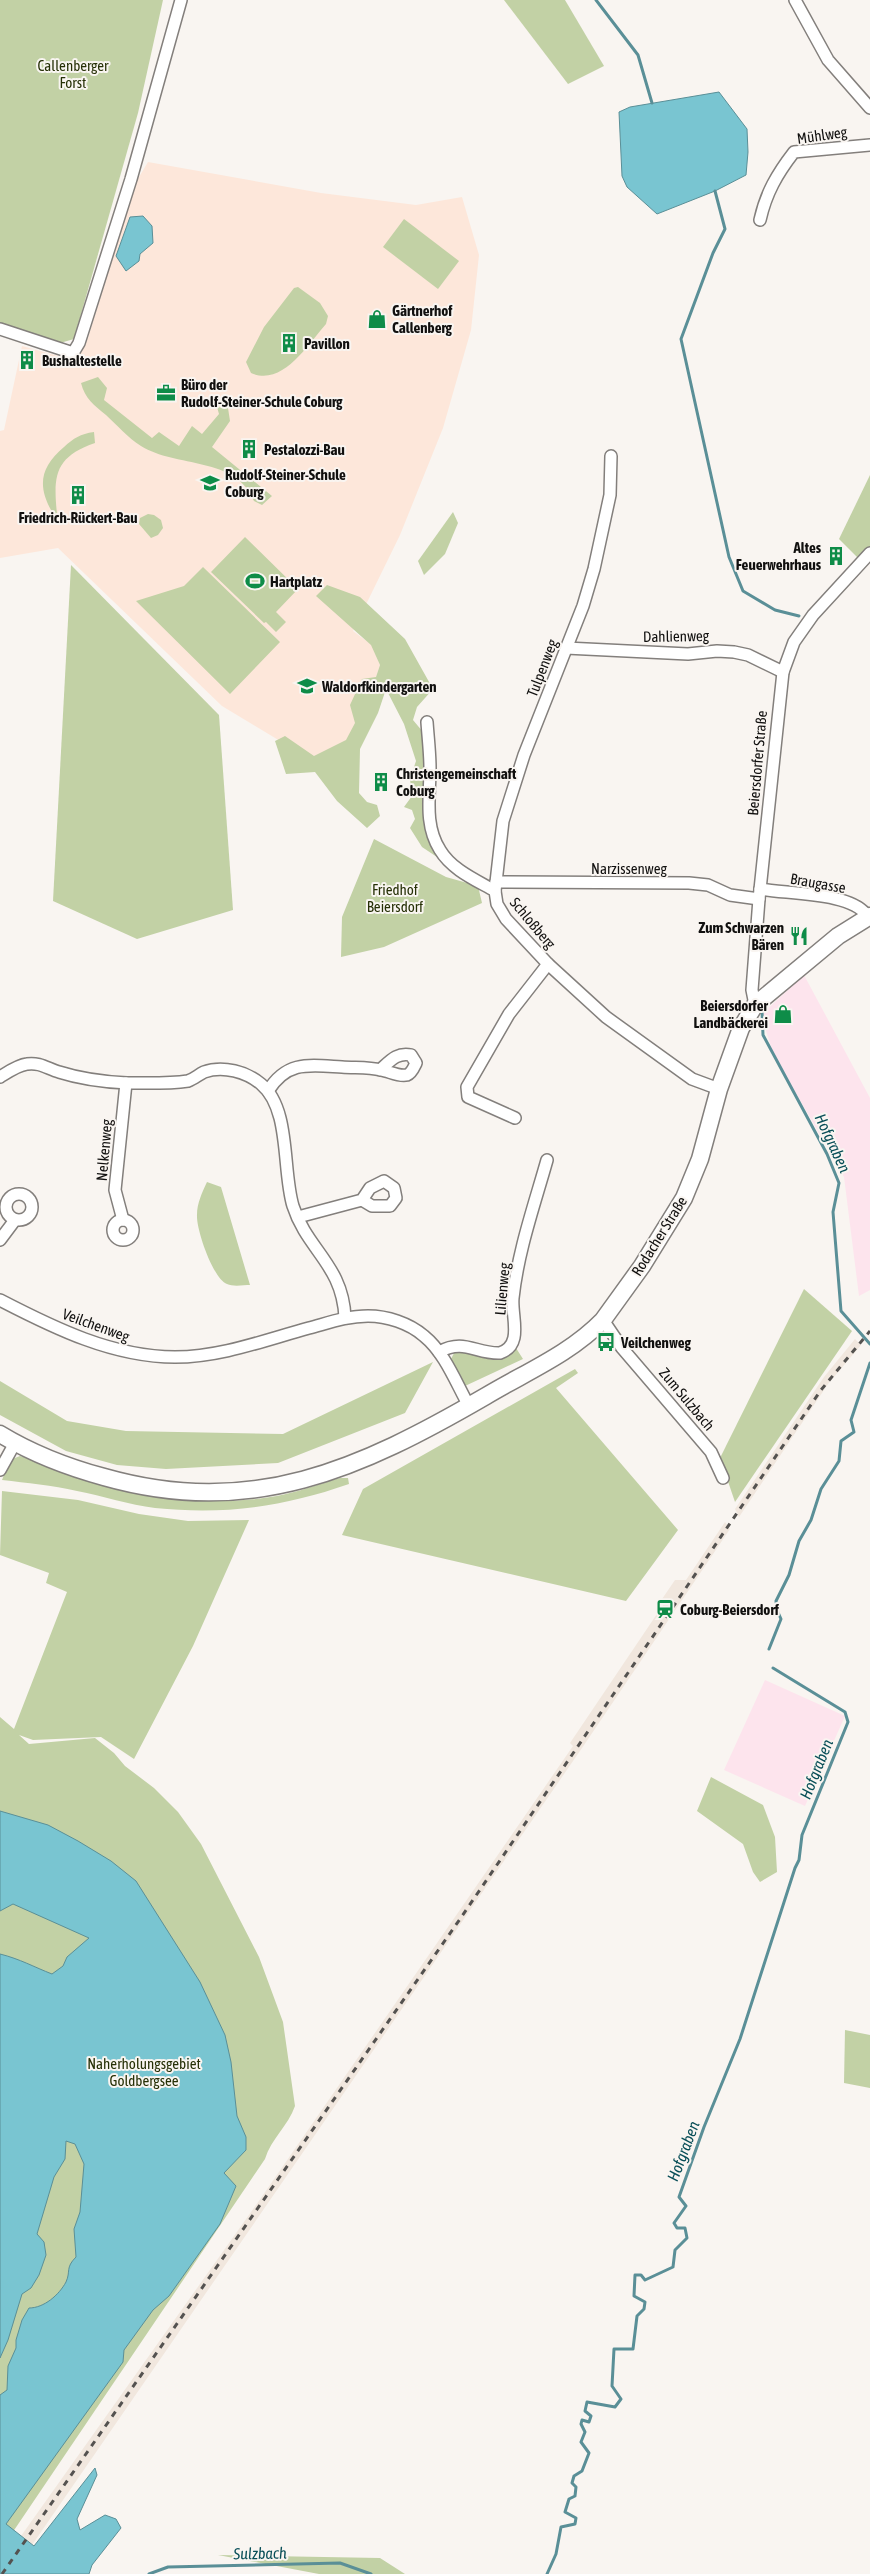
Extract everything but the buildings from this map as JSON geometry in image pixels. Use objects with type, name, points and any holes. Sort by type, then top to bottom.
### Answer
[{"type":"street","points":[[0,329],[72,353],[79,343],[131,179],[181,0]]},
{"type":"street","points":[[795,0],[828,60],[870,108]]},
{"type":"street","name":"Mühlweg","points":[[760,220],[764,198],[777,174],[794,152],[870,145]]},
{"type":"street","name":"Tulpenweg","points":[[496,886],[503,821],[524,755],[583,606],[594,569],[610,496],[611,456]]},
{"type":"street","name":"Beiersdorfer Straße","points":[[755,1004],[752,990],[759,894],[783,672],[794,642],[813,616],[870,553]]},
{"type":"street","name":"Dahlienweg","points":[[566,648],[688,654],[717,651],[734,652],[748,655],[783,672]]},
{"type":"street","name":"Schloßberg","points":[[427,722],[430,767],[428,817],[440,850],[452,864],[468,876],[496,886],[497,904],[506,919],[548,964],[606,1017],[692,1079],[720,1089]]},
{"type":"street","name":"Narzissenweg","points":[[496,886],[688,883],[708,885],[730,895],[759,894]]},
{"type":"street","name":"Braugasse","points":[[759,894],[841,900],[864,911],[868,916]]},
{"type":"street","name":"Rodacher Straße","points":[[0,1434],[15,1443],[66,1466],[134,1485],[198,1493],[234,1493],[292,1484],[374,1455],[469,1406],[562,1354],[588,1335],[603,1320],[642,1266],[684,1198],[700,1159],[720,1089],[741,1028],[755,1004],[838,936],[868,916]]},
{"type":"street","name":"Schloßberg","points":[[515,1118],[468,1097],[467,1087],[509,1014],[548,964]]},
{"type":"street","points":[[0,1077],[26,1064],[39,1064],[58,1072],[93,1080],[126,1083],[188,1081],[204,1072],[224,1070],[249,1075],[268,1090],[281,1119],[287,1181],[298,1217],[334,1272],[341,1292],[345,1318]]},
{"type":"street","points":[[268,1090],[276,1077],[290,1069],[306,1065],[380,1070]]},
{"type":"street","name":"Nelkenweg","points":[[123,1220],[115,1190],[126,1083]]},
{"type":"street","name":"Lilienweg","points":[[439,1352],[448,1347],[460,1345],[500,1353],[512,1345],[515,1335],[513,1304],[516,1268],[547,1160]]},
{"type":"street","points":[[298,1217],[362,1200]]},
{"type":"street","points":[[0,1240],[15,1220]]},
{"type":"street","name":"Veilchenweg","points":[[0,1300],[65,1330],[112,1348],[138,1355],[176,1357],[216,1354],[345,1318],[387,1318],[412,1327],[424,1335],[439,1352],[469,1406]]},
{"type":"street","name":"Zum Sulzbach","points":[[603,1320],[622,1348],[711,1452],[723,1478]]},
{"type":"street","points":[[0,1470],[15,1443]]},
{"type":"shaded area","name":"Rudolf-Steiner-Schule Coburg","points":[[148,162],[321,193],[416,205],[462,197],[479,255],[471,330],[443,428],[400,535],[353,631],[372,645],[380,665],[370,696],[333,773],[222,706],[58,548],[0,558],[0,431],[4,430],[22,346],[77,361],[88,338],[133,187]]},
{"type":"shaded area","points":[[804,975],[870,1098],[870,1290],[859,1296],[844,1177],[773,1053],[761,1015]]},
{"type":"shaded area","points":[[855,1339],[861,1345],[828,1384],[739,1517],[735,1509],[824,1377]]},
{"type":"shaded area","points":[[725,1522],[730,1529],[582,1748],[32,2545],[21,2536],[261,2198],[573,1746],[570,1743],[663,1605],[660,1602],[675,1580],[686,1580]]},
{"type":"shaded area","points":[[765,1680],[845,1716],[805,1806],[724,1770]]},
{"type":"green space","name":"Callenberger Forst","points":[[0,0],[163,0],[138,113],[74,339],[60,343],[0,324]]},
{"type":"green space","points":[[504,0],[565,0],[604,66],[568,84]]},
{"type":"green space","points":[[404,219],[459,261],[438,289],[383,247]]},
{"type":"green space","points":[[298,287],[320,303],[328,316],[326,324],[303,352],[284,369],[274,374],[263,376],[251,373],[246,362],[264,327],[294,288]]},
{"type":"green space","points":[[98,377],[107,388],[104,400],[152,438],[159,432],[179,446],[192,426],[202,434],[219,414],[217,407],[228,408],[230,421],[212,447],[272,496],[262,505],[254,501],[245,487],[234,477],[220,470],[155,453],[136,443],[94,405],[85,393],[81,383]]},
{"type":"green space","points":[[94,432],[95,443],[82,448],[72,455],[64,461],[60,469],[56,488],[57,514],[54,515],[43,487],[45,471],[56,455],[71,441],[81,435]]},
{"type":"green space","points":[[870,475],[870,546],[859,559],[839,539]]},
{"type":"green space","points":[[453,512],[458,523],[445,554],[424,575],[418,561]]},
{"type":"green space","points":[[148,514],[154,515],[161,520],[163,528],[158,535],[151,538],[139,524],[140,518]]},
{"type":"green space","name":"Hartplatz","points":[[245,537],[298,589],[276,612],[286,622],[276,632],[266,622],[264,623],[211,572]]},
{"type":"green space","points":[[71,565],[219,715],[233,910],[137,939],[53,901]]},
{"type":"green space","points":[[203,567],[280,642],[230,694],[136,601],[184,586]]},
{"type":"green space","points":[[327,585],[360,597],[405,639],[433,689],[417,707],[413,720],[423,732],[423,810],[440,859],[422,847],[410,828],[415,819],[412,810],[404,807],[412,796],[410,779],[416,761],[404,724],[386,689],[378,713],[360,749],[359,793],[367,802],[377,805],[380,816],[367,828],[337,801],[315,772],[286,774],[275,741],[285,736],[314,756],[346,740],[355,723],[350,705],[362,679],[376,677],[380,665],[371,645],[316,596]]},
{"type":"green space","name":"Friedhof Beiersdorf","points":[[374,839],[446,877],[478,886],[482,903],[384,947],[341,957],[342,917]]},
{"type":"green space","points":[[207,1182],[221,1187],[250,1285],[227,1284],[216,1273],[206,1253],[197,1222],[197,1211]]},
{"type":"green space","points":[[804,1289],[852,1331],[735,1502],[720,1458]]},
{"type":"green space","points":[[516,1348],[523,1359],[465,1386],[451,1359],[454,1353],[463,1353],[493,1360],[500,1359]]},
{"type":"green space","points":[[433,1362],[405,1413],[278,1463],[166,1469],[117,1465],[66,1451],[0,1415],[0,1381],[67,1421],[126,1431],[283,1434]]},
{"type":"green space","points":[[575,1369],[578,1373],[556,1388],[678,1530],[626,1601],[342,1535],[363,1489]]},
{"type":"green space","points":[[20,1456],[91,1482],[118,1489],[171,1498],[224,1501],[251,1499],[277,1496],[340,1478],[348,1478],[349,1484],[277,1504],[230,1510],[155,1508],[58,1487],[2,1480],[10,1460]]},
{"type":"green space","name":"Naherholungsgebiet Goldbergsee","points":[[2,1491],[78,1500],[139,1514],[188,1521],[249,1520],[193,1646],[134,1759],[101,1737],[33,1740],[19,1735],[29,1744],[95,1738],[114,1753],[125,1766],[154,1788],[178,1812],[201,1844],[259,1957],[283,2022],[295,2106],[271,2145],[265,2159],[0,2551],[0,1717],[14,1729],[67,1592],[46,1583],[49,1573],[0,1555]]},
{"type":"green space","points":[[711,1777],[763,1805],[775,1837],[777,1872],[760,1882],[753,1872],[743,1844],[697,1811]]},
{"type":"green space","points":[[845,2030],[870,2035],[870,2088],[844,2083]]},
{"type":"green space","points":[[218,2555],[380,2558],[405,2574],[319,2574]]},
{"type":"water","points":[[719,92],[747,129],[746,175],[715,191],[657,214],[627,187],[622,176],[619,112],[630,107]]},
{"type":"water","points":[[143,216],[152,226],[153,243],[140,254],[139,261],[126,271],[116,256],[130,217]]},
{"type":"water","name":"Naherholungsgebiet Goldbergsee","points":[[0,1811],[48,1825],[111,1861],[136,1881],[200,1982],[225,2035],[231,2062],[237,2116],[246,2137],[246,2150],[224,2173],[236,2186],[220,2224],[169,2296],[153,2310],[124,2350],[123,2362],[6,2524],[34,2546],[95,2468],[97,2475],[77,2519],[80,2530],[105,2515],[116,2519],[121,2528],[92,2565],[89,2574],[0,2574],[0,2395],[7,2390],[8,2366],[16,2348],[16,2340],[22,2320],[29,2308],[40,2306],[51,2300],[59,2292],[66,2282],[70,2264],[76,2257],[74,2229],[80,2212],[84,2164],[75,2144],[66,2141],[65,2159],[54,2177],[37,2234],[44,2242],[46,2255],[39,2275],[31,2288],[22,2294],[8,2340],[0,2358],[0,1954],[52,1974],[63,1966],[67,1957],[89,1938],[13,1904],[0,1911]]},
{"type":"waterway","points":[[596,0],[638,55],[652,103]]},
{"type":"waterway","points":[[715,191],[725,229],[713,253],[681,339],[729,557],[743,591],[775,610],[799,616]]},
{"type":"waterway","name":"Hofgraben","points":[[762,1011],[763,1035],[827,1154],[839,1183],[833,1212],[841,1311],[870,1344]]},
{"type":"waterway","name":"Hofgraben","points":[[769,1649],[781,1619],[776,1601],[789,1575],[799,1541],[811,1520],[821,1489],[839,1461],[841,1441],[854,1432],[851,1420],[870,1363]]},
{"type":"waterway","name":"Hofgraben","points":[[547,2574],[556,2554],[561,2527],[575,2524],[576,2518],[565,2512],[569,2499],[575,2496],[576,2487],[572,2483],[574,2476],[582,2471],[589,2453],[581,2442],[585,2432],[581,2424],[582,2420],[589,2422],[591,2416],[585,2411],[587,2402],[615,2407],[621,2399],[612,2386],[614,2349],[633,2349],[637,2316],[644,2309],[645,2302],[634,2296],[635,2275],[641,2275],[645,2280],[673,2267],[675,2250],[687,2238],[685,2228],[677,2228],[674,2223],[686,2206],[679,2197],[704,2127],[740,2039],[799,1860],[802,1835],[848,1722],[845,1712],[773,1668]]},
{"type":"waterway","name":"Sulzbach","points":[[149,2574],[168,2567],[340,2563],[371,2574]]},
{"type":"railway","points":[[2,2574],[460,1919],[821,1390],[870,1331]]},
{"type":"place","name":"Gärtnerhof Callenberg","points":[[377,319]]},
{"type":"place","name":"Pavillon","points":[[289,343]]},
{"type":"place","name":"Bushaltestelle","points":[[27,360]]},
{"type":"place","name":"Büro der Rudolf-Steiner-Schule Coburg","points":[[166,393]]},
{"type":"place","name":"Pestalozzi-Bau","points":[[249,449]]},
{"type":"place","name":"Rudolf-Steiner-Schule Coburg","points":[[210,483]]},
{"type":"place","name":"Friedrich-Rückert-Bau","points":[[78,495]]},
{"type":"place","name":"Altes Feuerwehrhaus","points":[[836,556]]},
{"type":"place","name":"Hartplatz","points":[[255,581]]},
{"type":"place","name":"Waldorfkindergarten","points":[[307,686]]},
{"type":"place","name":"Christengemeinschaft Coburg","points":[[381,782]]},
{"type":"place","name":"Zum Schwarzen Bären","points":[[799,936]]},
{"type":"place","name":"Beiersdorfer Landbäckerei","points":[[783,1014]]},
{"type":"place","name":"Veilchenweg","points":[[606,1342]]},
{"type":"place","name":"Coburg-Beiersdorf","points":[[665,1609]]}]
